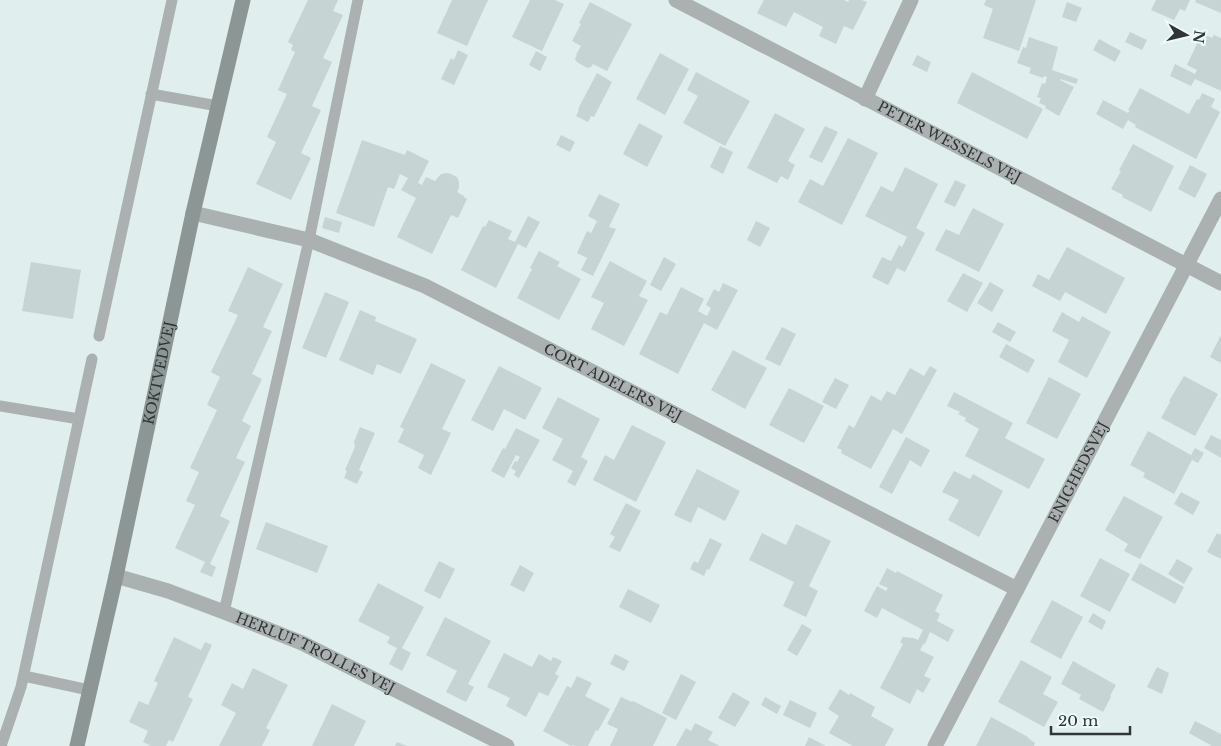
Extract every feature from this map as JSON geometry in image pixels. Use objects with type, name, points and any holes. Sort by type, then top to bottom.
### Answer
[{"type":"street","name":"KOKTVEDVEJ","points":[[77,746],[116,576],[193,213],[243,0]]},
{"type":"street","name":"PETER WESSELS VEJ","points":[[676,0],[1221,283]]},
{"type":"street","points":[[866,99],[911,0]]},
{"type":"street","name":"ENIGHEDSVEJ","points":[[935,746],[1221,200]]},
{"type":"street","name":"CORT ADELERS VEJ","points":[[193,213],[309,240],[425,286],[1017,589]]},
{"type":"street","name":"HERLUF TROLLES VEJ","points":[[116,576],[168,592],[302,642],[507,746]]},
{"type":"lane","points":[[99,336],[172,0]]},
{"type":"lane","points":[[224,612],[309,240],[358,0]]},
{"type":"lane","points":[[151,94],[218,106]]},
{"type":"lane","points":[[2,746],[24,676],[92,359]]},
{"type":"lane","points":[[0,406],[79,420]]},
{"type":"lane","points":[[24,676],[89,690]]},
{"type":"building","points":[[308,0],[338,0],[333,11],[343,15],[323,58],[332,62],[312,106],[321,110],[301,153],[311,158],[291,200],[256,184],[276,142],[267,137],[287,94],[278,90],[295,52],[291,50],[293,45],[288,42]]},
{"type":"building","points":[[452,0],[488,0],[467,46],[437,33]]},
{"type":"building","points":[[530,0],[555,0],[564,4],[542,51],[512,37]]},
{"type":"building","points":[[764,0],[844,0],[848,2],[849,0],[862,0],[867,2],[853,30],[844,26],[836,44],[819,36],[823,27],[794,12],[786,27],[757,13]]},
{"type":"building","points":[[986,0],[1036,0],[1019,51],[983,38],[993,9],[984,5]]},
{"type":"building","points":[[1156,0],[1190,0],[1185,11],[1180,9],[1174,20],[1151,10]]},
{"type":"building","points":[[1196,0],[1221,0],[1221,13],[1195,2]]},
{"type":"building","points":[[590,2],[632,24],[607,71],[593,64],[587,68],[575,59],[581,46],[572,41]]},
{"type":"building","points":[[1067,2],[1082,8],[1076,22],[1062,17]]},
{"type":"building","points":[[1130,32],[1147,40],[1142,50],[1125,42]]},
{"type":"building","points":[[1202,33],[1212,38],[1214,35],[1221,38],[1221,91],[1195,79],[1191,86],[1170,76],[1175,64],[1195,74],[1197,70],[1187,65]]},
{"type":"building","points":[[1029,37],[1058,47],[1052,70],[1078,79],[1076,84],[1060,79],[1074,87],[1059,116],[1039,103],[1041,98],[1037,97],[1042,83],[1045,84],[1047,77],[1044,76],[1043,78],[1029,73],[1031,68],[1017,63],[1023,47],[1026,48]]},
{"type":"building","points":[[1099,39],[1121,51],[1115,62],[1093,50]]},
{"type":"building","points":[[458,50],[468,55],[454,85],[441,79],[451,58],[454,60]]},
{"type":"building","points":[[536,51],[547,57],[540,71],[529,65]]},
{"type":"building","points":[[660,53],[689,69],[665,115],[636,99]]},
{"type":"building","points":[[917,55],[931,62],[927,72],[912,65]]},
{"type":"building","points":[[696,72],[750,101],[725,146],[683,123],[698,96],[687,90]]},
{"type":"building","points":[[972,72],[1043,109],[1027,139],[957,103]]},
{"type":"building","points":[[597,73],[612,82],[594,117],[591,116],[588,122],[576,116]]},
{"type":"building","points":[[1140,88],[1189,114],[1202,93],[1215,99],[1211,107],[1220,112],[1196,159],[1135,127],[1136,125],[1128,120],[1123,129],[1096,114],[1103,100],[1128,113]]},
{"type":"building","points":[[775,113],[805,129],[788,161],[795,165],[788,180],[781,176],[777,183],[747,168]]},
{"type":"building","points":[[639,123],[663,136],[647,167],[623,154]]},
{"type":"building","points":[[825,126],[838,132],[822,163],[809,157]]},
{"type":"building","points":[[561,135],[575,142],[570,152],[556,145]]},
{"type":"building","points":[[848,138],[878,153],[842,225],[798,202],[810,179],[823,186]]},
{"type":"building","points":[[362,140],[405,155],[407,150],[429,161],[418,183],[422,185],[426,177],[435,181],[441,174],[447,173],[457,177],[459,188],[457,192],[467,199],[458,218],[451,215],[432,254],[397,237],[416,198],[401,190],[408,178],[400,174],[394,189],[388,187],[374,227],[336,213]]},
{"type":"building","points":[[1133,144],[1174,166],[1151,212],[1111,189]]},
{"type":"building","points":[[720,146],[733,152],[723,174],[710,167]]},
{"type":"building","points":[[1190,165],[1207,174],[1195,198],[1178,189]]},
{"type":"building","points":[[905,167],[938,184],[916,228],[925,233],[905,272],[897,268],[888,285],[872,277],[882,257],[891,261],[899,245],[902,247],[907,237],[865,216],[881,186],[893,192]]},
{"type":"building","points":[[955,180],[966,185],[955,207],[944,202]]},
{"type":"building","points":[[599,194],[620,204],[609,227],[616,229],[593,276],[581,270],[587,258],[577,253],[587,231],[591,233],[597,221],[588,216]]},
{"type":"building","points":[[973,208],[1004,224],[979,272],[935,250],[946,229],[959,235]]},
{"type":"building","points":[[528,216],[540,222],[526,248],[518,244],[496,288],[461,270],[483,226],[485,227],[489,220],[512,231],[508,239],[515,242]]},
{"type":"building","points":[[325,217],[342,222],[339,233],[322,228]]},
{"type":"building","points":[[756,221],[770,228],[760,247],[747,240]]},
{"type":"building","points":[[1067,247],[1125,278],[1106,314],[1065,292],[1060,301],[1032,286],[1038,274],[1049,280]]},
{"type":"building","points":[[539,251],[560,262],[557,266],[581,279],[559,320],[517,298]]},
{"type":"building","points":[[664,257],[676,264],[661,291],[650,285]]},
{"type":"building","points":[[610,261],[647,281],[639,296],[648,300],[624,346],[591,329],[604,303],[591,297]]},
{"type":"building","points":[[31,262],[81,270],[73,319],[22,311]]},
{"type":"building","points":[[248,267],[283,284],[263,327],[272,331],[252,374],[262,379],[242,421],[251,426],[236,458],[245,462],[220,516],[230,521],[210,564],[216,567],[212,577],[200,572],[205,562],[175,548],[195,505],[186,501],[199,472],[190,468],[217,410],[207,405],[220,377],[211,372],[238,315],[228,311]]},
{"type":"building","points":[[963,273],[983,283],[967,312],[947,301]]},
{"type":"building","points":[[990,282],[1004,290],[992,312],[977,303]]},
{"type":"building","points":[[723,283],[738,290],[717,330],[704,323],[678,374],[639,354],[660,312],[667,315],[681,287],[704,299],[698,311],[707,316],[711,308],[706,305],[714,289],[719,292]]},
{"type":"building","points":[[325,292],[349,302],[326,358],[302,348]]},
{"type":"building","points":[[360,310],[376,317],[375,321],[417,339],[401,374],[377,364],[373,375],[339,360]]},
{"type":"building","points":[[1062,312],[1079,322],[1082,316],[1111,332],[1087,378],[1058,362],[1069,340],[1052,331]]},
{"type":"building","points":[[998,322],[1016,332],[1010,342],[992,332]]},
{"type":"building","points":[[782,327],[796,334],[780,366],[765,359]]},
{"type":"building","points":[[1221,335],[1221,363],[1210,357]]},
{"type":"building","points":[[1006,344],[1035,360],[1028,373],[999,357]]},
{"type":"building","points":[[733,350],[767,368],[745,409],[711,390]]},
{"type":"building","points":[[431,363],[466,380],[442,429],[451,433],[431,475],[418,468],[424,455],[398,442],[404,429],[400,427]]},
{"type":"building","points":[[499,366],[542,388],[525,420],[504,409],[493,431],[471,420]]},
{"type":"building","points":[[930,366],[937,370],[902,434],[893,429],[871,469],[841,453],[842,450],[837,448],[849,425],[854,428],[871,395],[881,401],[887,391],[895,395],[910,368],[924,376]]},
{"type":"building","points":[[1184,376],[1218,394],[1195,436],[1161,418]]},
{"type":"building","points":[[1049,377],[1081,394],[1057,439],[1026,423]]},
{"type":"building","points":[[835,378],[849,385],[836,409],[822,402]]},
{"type":"building","points":[[789,388],[824,406],[804,443],[769,425]]},
{"type":"building","points":[[954,392],[1013,423],[1005,438],[1045,459],[1029,489],[965,456],[979,429],[965,421],[966,418],[958,414],[960,412],[947,406]]},
{"type":"building","points":[[558,397],[600,419],[581,457],[588,461],[575,486],[567,482],[573,471],[552,460],[563,439],[542,428]]},
{"type":"building","points":[[632,425],[666,442],[636,502],[593,480],[605,455],[614,460]]},
{"type":"building","points":[[360,427],[375,433],[359,470],[363,472],[357,484],[344,478]]},
{"type":"building","points":[[516,428],[540,440],[519,478],[514,475],[516,471],[511,468],[520,457],[516,455],[504,478],[491,471]]},
{"type":"building","points":[[1148,431],[1191,455],[1195,448],[1204,453],[1198,463],[1192,460],[1174,494],[1143,477],[1145,473],[1130,465]]},
{"type":"building","points":[[1211,435],[1221,440],[1221,458],[1204,448]]},
{"type":"building","points":[[906,437],[930,450],[921,467],[910,460],[892,494],[879,487]]},
{"type":"building","points":[[697,469],[740,491],[725,521],[698,507],[691,523],[674,515]]},
{"type":"building","points":[[954,471],[970,479],[973,474],[1003,491],[979,537],[948,520],[959,500],[942,492]]},
{"type":"building","points":[[1181,492],[1200,502],[1193,515],[1174,504]]},
{"type":"building","points":[[1124,496],[1163,517],[1140,559],[1124,551],[1128,544],[1105,530]]},
{"type":"building","points":[[626,503],[641,511],[620,552],[609,547],[615,537],[610,534]]},
{"type":"building","points":[[266,522],[328,546],[317,573],[256,549]]},
{"type":"building","points":[[796,524],[831,541],[809,586],[818,591],[806,617],[783,606],[794,582],[749,560],[762,533],[786,545]]},
{"type":"building","points":[[1217,533],[1221,535],[1221,559],[1207,552]]},
{"type":"building","points":[[710,538],[722,544],[704,576],[690,569],[694,561],[698,563]]},
{"type":"building","points":[[1100,558],[1130,574],[1110,612],[1080,596]]},
{"type":"building","points":[[1177,559],[1193,568],[1184,584],[1168,574]]},
{"type":"building","points":[[439,561],[455,569],[440,599],[424,591]]},
{"type":"building","points":[[1140,563],[1184,587],[1175,604],[1131,580]]},
{"type":"building","points":[[520,565],[534,573],[524,592],[510,585]]},
{"type":"building","points":[[887,568],[896,573],[897,571],[943,595],[935,611],[940,614],[937,621],[954,630],[948,642],[930,632],[920,650],[934,657],[924,676],[931,679],[923,693],[917,689],[910,704],[880,688],[903,644],[900,642],[903,637],[918,640],[923,630],[882,608],[877,618],[864,611],[877,586],[886,591],[888,588],[879,584]]},
{"type":"building","points":[[378,583],[424,607],[402,648],[411,653],[402,671],[389,664],[397,648],[387,643],[390,637],[358,621]]},
{"type":"building","points":[[628,589],[660,605],[651,623],[619,607]]},
{"type":"building","points":[[1052,600],[1083,617],[1061,659],[1030,642]]},
{"type":"building","points":[[1093,613],[1106,621],[1102,630],[1088,622]]},
{"type":"building","points":[[445,617],[491,641],[468,684],[474,687],[466,702],[446,692],[457,671],[426,655]]},
{"type":"building","points":[[802,624],[812,630],[797,656],[787,650]]},
{"type":"building","points":[[174,637],[201,650],[205,642],[212,645],[188,697],[193,699],[173,742],[169,740],[166,746],[151,746],[143,742],[148,731],[129,722],[139,701],[148,705],[158,683],[154,681]]},
{"type":"building","points":[[504,653],[532,667],[539,654],[551,661],[553,657],[562,661],[555,674],[559,676],[548,696],[539,692],[526,717],[506,706],[510,698],[487,687]]},
{"type":"building","points":[[615,654],[629,661],[624,671],[610,664]]},
{"type":"building","points":[[1021,660],[1052,677],[1043,694],[1058,702],[1044,727],[998,702]]},
{"type":"building","points":[[1073,661],[1116,685],[1103,712],[1079,699],[1081,695],[1061,684]]},
{"type":"building","points":[[1157,667],[1169,673],[1162,694],[1147,687]]},
{"type":"building","points":[[253,668],[288,685],[266,728],[270,730],[262,746],[219,746],[236,713],[221,705],[232,683],[243,689]]},
{"type":"building","points":[[681,674],[696,682],[676,720],[662,713]]},
{"type":"building","points":[[577,676],[592,683],[585,696],[610,709],[588,746],[571,746],[543,731],[567,686],[571,688]]},
{"type":"building","points":[[840,689],[875,707],[871,716],[894,729],[885,746],[853,746],[829,733],[839,716],[828,709]]},
{"type":"building","points":[[733,692],[750,702],[735,727],[718,718]]},
{"type":"building","points":[[621,697],[667,718],[653,746],[610,746],[618,729],[607,724]]},
{"type":"building","points":[[765,697],[781,706],[777,714],[761,705]]},
{"type":"building","points":[[790,700],[817,713],[810,728],[783,715]]},
{"type":"building","points":[[332,704],[366,721],[354,746],[312,746]]},
{"type":"building","points":[[991,717],[1028,737],[1035,743],[1034,746],[976,746]]},
{"type":"building","points":[[1195,721],[1221,734],[1221,746],[1212,746],[1189,733]]},
{"type":"building","points":[[695,723],[713,732],[708,740],[720,746],[676,746],[686,728],[691,731]]},
{"type":"building","points":[[809,737],[826,746],[805,746]]},
{"type":"building","points":[[397,742],[407,746],[395,746]]}]
